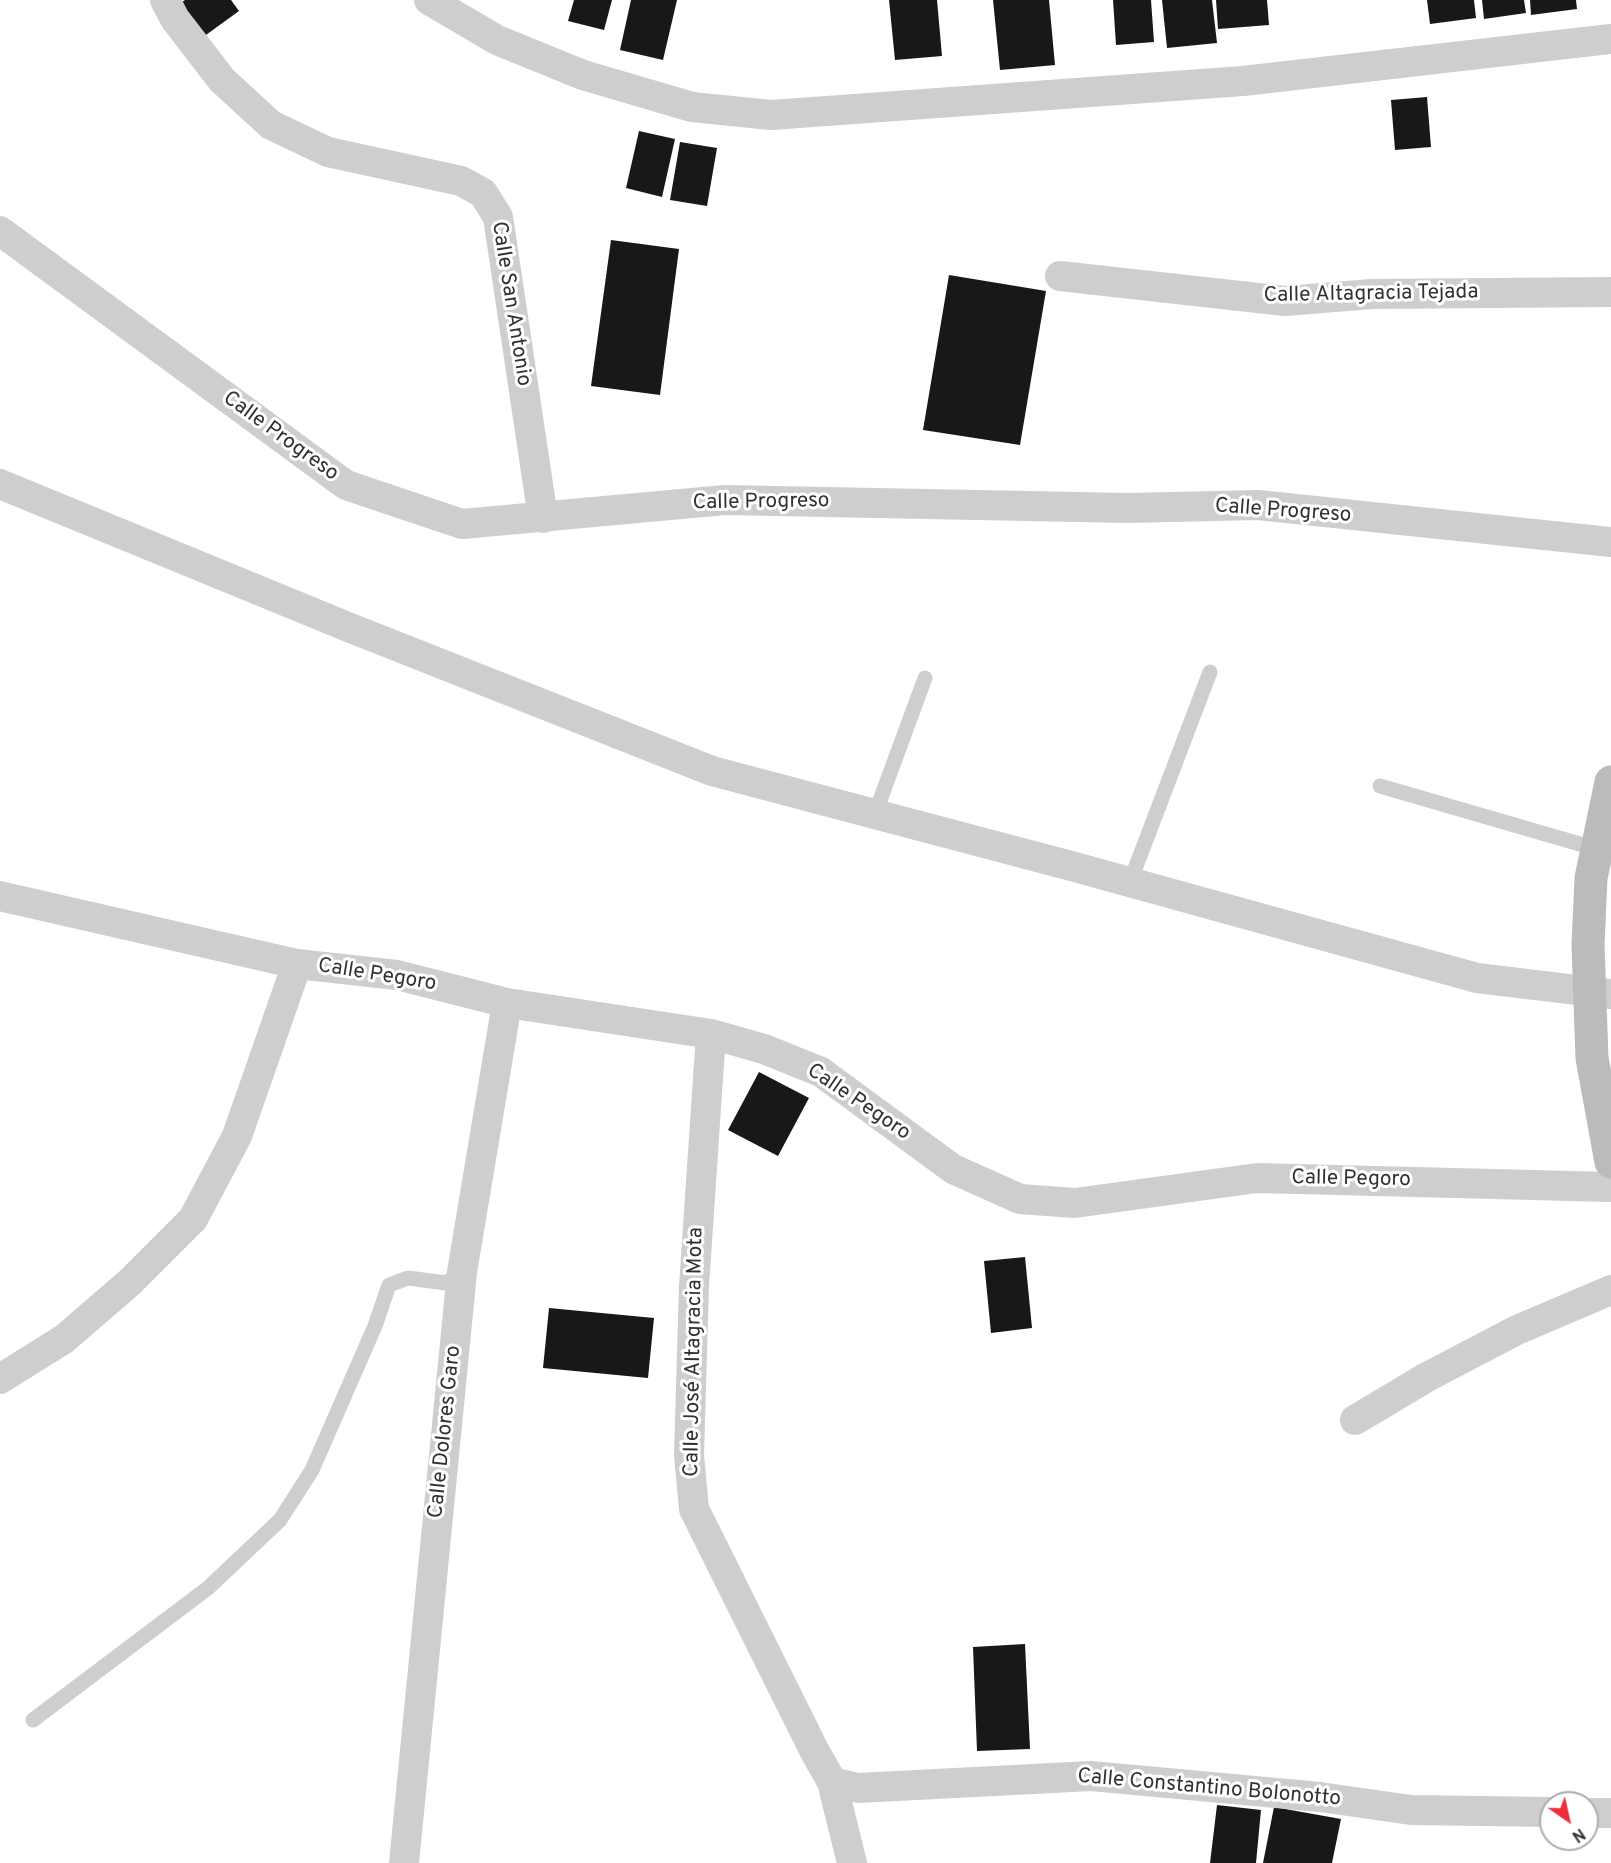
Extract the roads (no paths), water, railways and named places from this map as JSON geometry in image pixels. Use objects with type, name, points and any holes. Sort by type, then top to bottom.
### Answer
[{"type":"main road","points":[[1611,782],[1597,849],[1590,900],[1588,945],[1600,993],[1592,1058],[1611,1162]]},
{"type":"street","name":"Calle San Antonio","points":[[165,0],[175,19],[222,80],[272,125],[328,152],[461,182],[483,193],[498,217],[543,518]]},
{"type":"street","points":[[429,0],[497,40],[583,75],[692,106],[771,114],[1244,81],[1611,39]]},
{"type":"street","name":"Calle Progreso","points":[[0,231],[346,485],[462,524],[725,500],[1128,508],[1258,505],[1611,542]]},
{"type":"street","name":"Calle Altagracia Tejada","points":[[1060,276],[1285,301],[1371,294],[1611,292]]},
{"type":"street","points":[[0,484],[348,627],[712,771],[1130,882],[1477,978],[1600,993]]},
{"type":"street","name":"Calle Pegoro","points":[[0,896],[297,964],[397,975],[507,1003],[711,1034],[764,1049],[821,1072],[953,1169],[1020,1199],[1075,1203],[1257,1178],[1611,1186]]},
{"type":"street","points":[[0,1379],[64,1339],[130,1282],[193,1219],[237,1136],[297,964]]},
{"type":"street","name":"Calle Dolores Garo","points":[[404,1863],[462,1272],[507,1003]]},
{"type":"street","name":"Calle José Altagracia Mota","points":[[711,1034],[694,1286],[689,1455],[694,1509],[832,1782],[852,1863]]},
{"type":"street","points":[[1355,1420],[1427,1377],[1517,1330],[1611,1290]]},
{"type":"street","name":"Calle Constantino Bolonotto","points":[[832,1782],[858,1788],[1091,1776],[1320,1797],[1411,1810],[1539,1812]]},
{"type":"lane","points":[[1130,882],[1210,672]]},
{"type":"lane","points":[[875,814],[925,678]]},
{"type":"lane","points":[[1380,786],[1597,849]]},
{"type":"lane","points":[[33,1720],[208,1588],[280,1520],[312,1470],[375,1326],[389,1285],[408,1278],[446,1283],[462,1272]]}]
